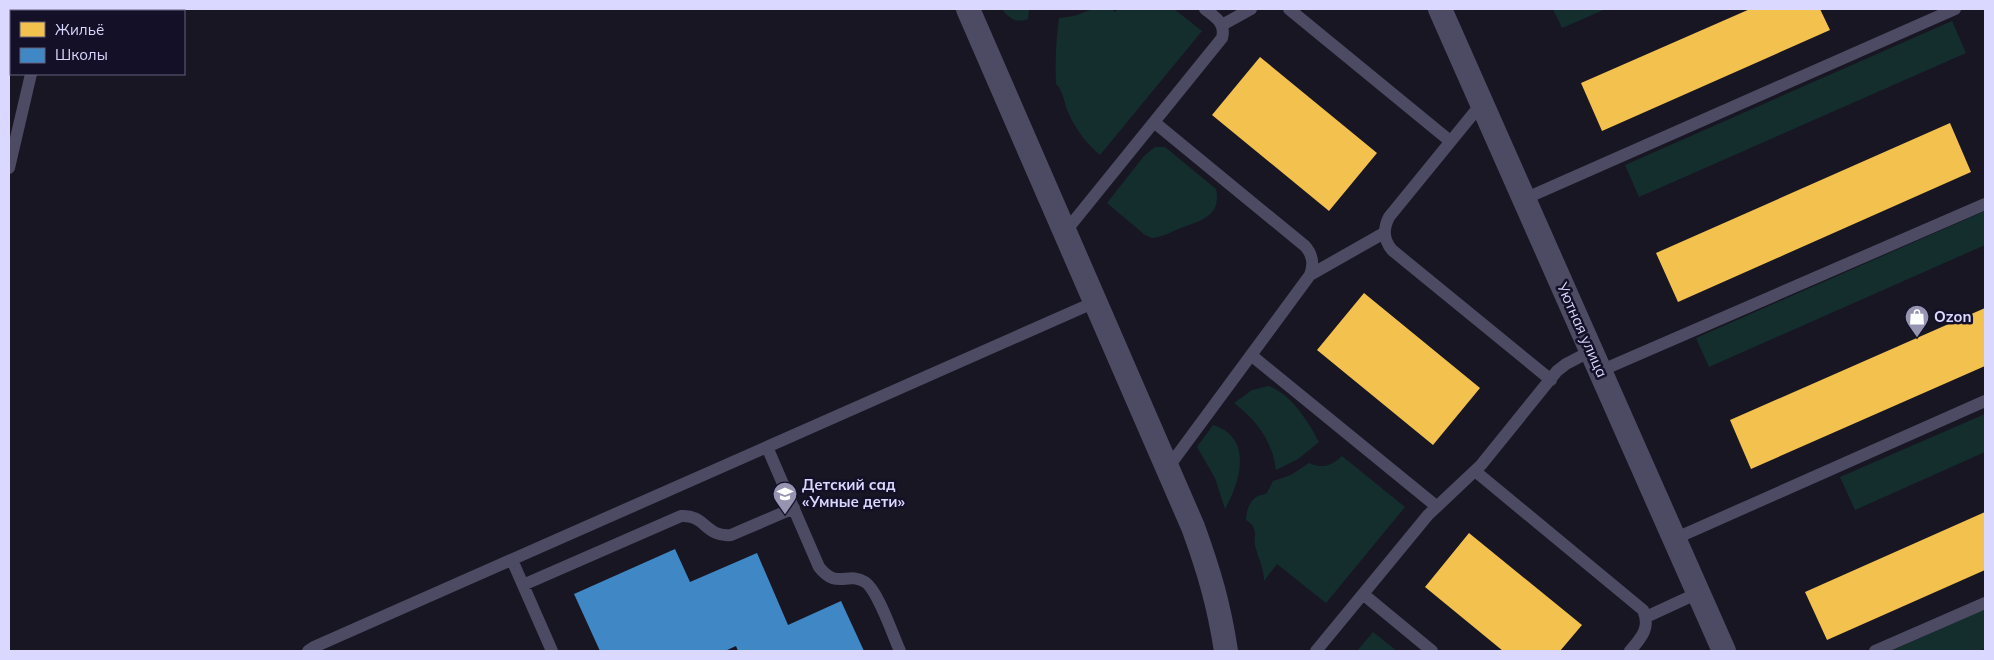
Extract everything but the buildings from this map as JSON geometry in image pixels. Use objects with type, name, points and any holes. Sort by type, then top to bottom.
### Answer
[{"type":"street","points":[[968,9],[1193,527],[1210,572],[1220,610],[1226,651]]},
{"type":"street","name":"Уютная улица","points":[[1440,9],[1724,651]]},
{"type":"lane","points":[[1064,232],[1220,42],[1223,35],[1222,25],[1205,9]]},
{"type":"lane","points":[[1222,25],[1250,9]]},
{"type":"lane","points":[[1289,9],[1450,141]]},
{"type":"lane","points":[[1524,199],[1954,9]]},
{"type":"lane","points":[[9,168],[31,75]]},
{"type":"lane","points":[[1482,103],[1389,217],[1384,233],[1385,239],[1392,250],[1551,380]]},
{"type":"lane","points":[[1154,122],[1305,246],[1309,250],[1313,262],[1310,275],[1167,469]]},
{"type":"lane","points":[[1316,651],[1436,506],[1475,471],[1566,364],[1596,361],[1985,204]]},
{"type":"lane","points":[[1310,275],[1384,233]]},
{"type":"lane","points":[[308,651],[1095,302]]},
{"type":"lane","points":[[1251,355],[1436,506]]},
{"type":"lane","points":[[1674,538],[1985,401]]},
{"type":"lane","points":[[767,447],[820,567],[825,574],[838,580],[857,579],[870,586],[900,651]]},
{"type":"lane","points":[[1475,471],[1636,604],[1646,616],[1646,625],[1644,634],[1630,651]]},
{"type":"lane","points":[[523,585],[681,516],[700,520],[711,532],[723,536],[731,535],[794,508]]},
{"type":"lane","points":[[512,560],[552,651]]},
{"type":"lane","points":[[1646,616],[1698,593]]},
{"type":"lane","points":[[1363,594],[1432,651]]},
{"type":"lane","points":[[1876,651],[1985,603]]},
{"type":"green space","points":[[1002,9],[1029,9],[1028,19],[1020,21],[1013,19]]},
{"type":"green space","points":[[1093,9],[1111,9],[1115,12],[1118,9],[1174,9],[1202,31],[1100,155],[1075,126],[1067,110],[1061,90],[1056,84],[1059,18],[1074,16]]},
{"type":"green space","points":[[1553,9],[1606,9],[1562,28]]},
{"type":"green space","points":[[1952,21],[1966,53],[1639,197],[1625,165]]},
{"type":"green space","points":[[1155,147],[1165,147],[1216,189],[1217,198],[1216,206],[1207,217],[1165,235],[1152,238],[1145,235],[1107,203],[1144,156]]},
{"type":"green space","points":[[1985,211],[1985,245],[1709,367],[1696,338]]},
{"type":"green space","points":[[1269,386],[1285,396],[1299,409],[1319,442],[1298,459],[1276,470],[1271,449],[1262,432],[1250,417],[1234,403],[1252,390]]},
{"type":"green space","points":[[1985,414],[1985,452],[1855,510],[1840,477]]},
{"type":"green space","points":[[1213,425],[1226,431],[1234,440],[1239,450],[1239,474],[1225,509],[1215,478],[1197,447]]},
{"type":"green space","points":[[1342,456],[1405,507],[1326,603],[1277,564],[1264,581],[1255,545],[1255,531],[1252,524],[1246,520],[1246,517],[1251,502],[1256,497],[1267,493],[1273,481],[1291,475],[1309,463],[1327,466]]},
{"type":"green space","points":[[1985,609],[1985,648],[1979,651],[1891,651]]},
{"type":"green space","points":[[1373,632],[1397,651],[1357,651]]},
{"type":"place","name":"Ozon","points":[[1917,338]]},
{"type":"place","name":"Детский сад «Умные дети»","points":[[785,515]]}]
